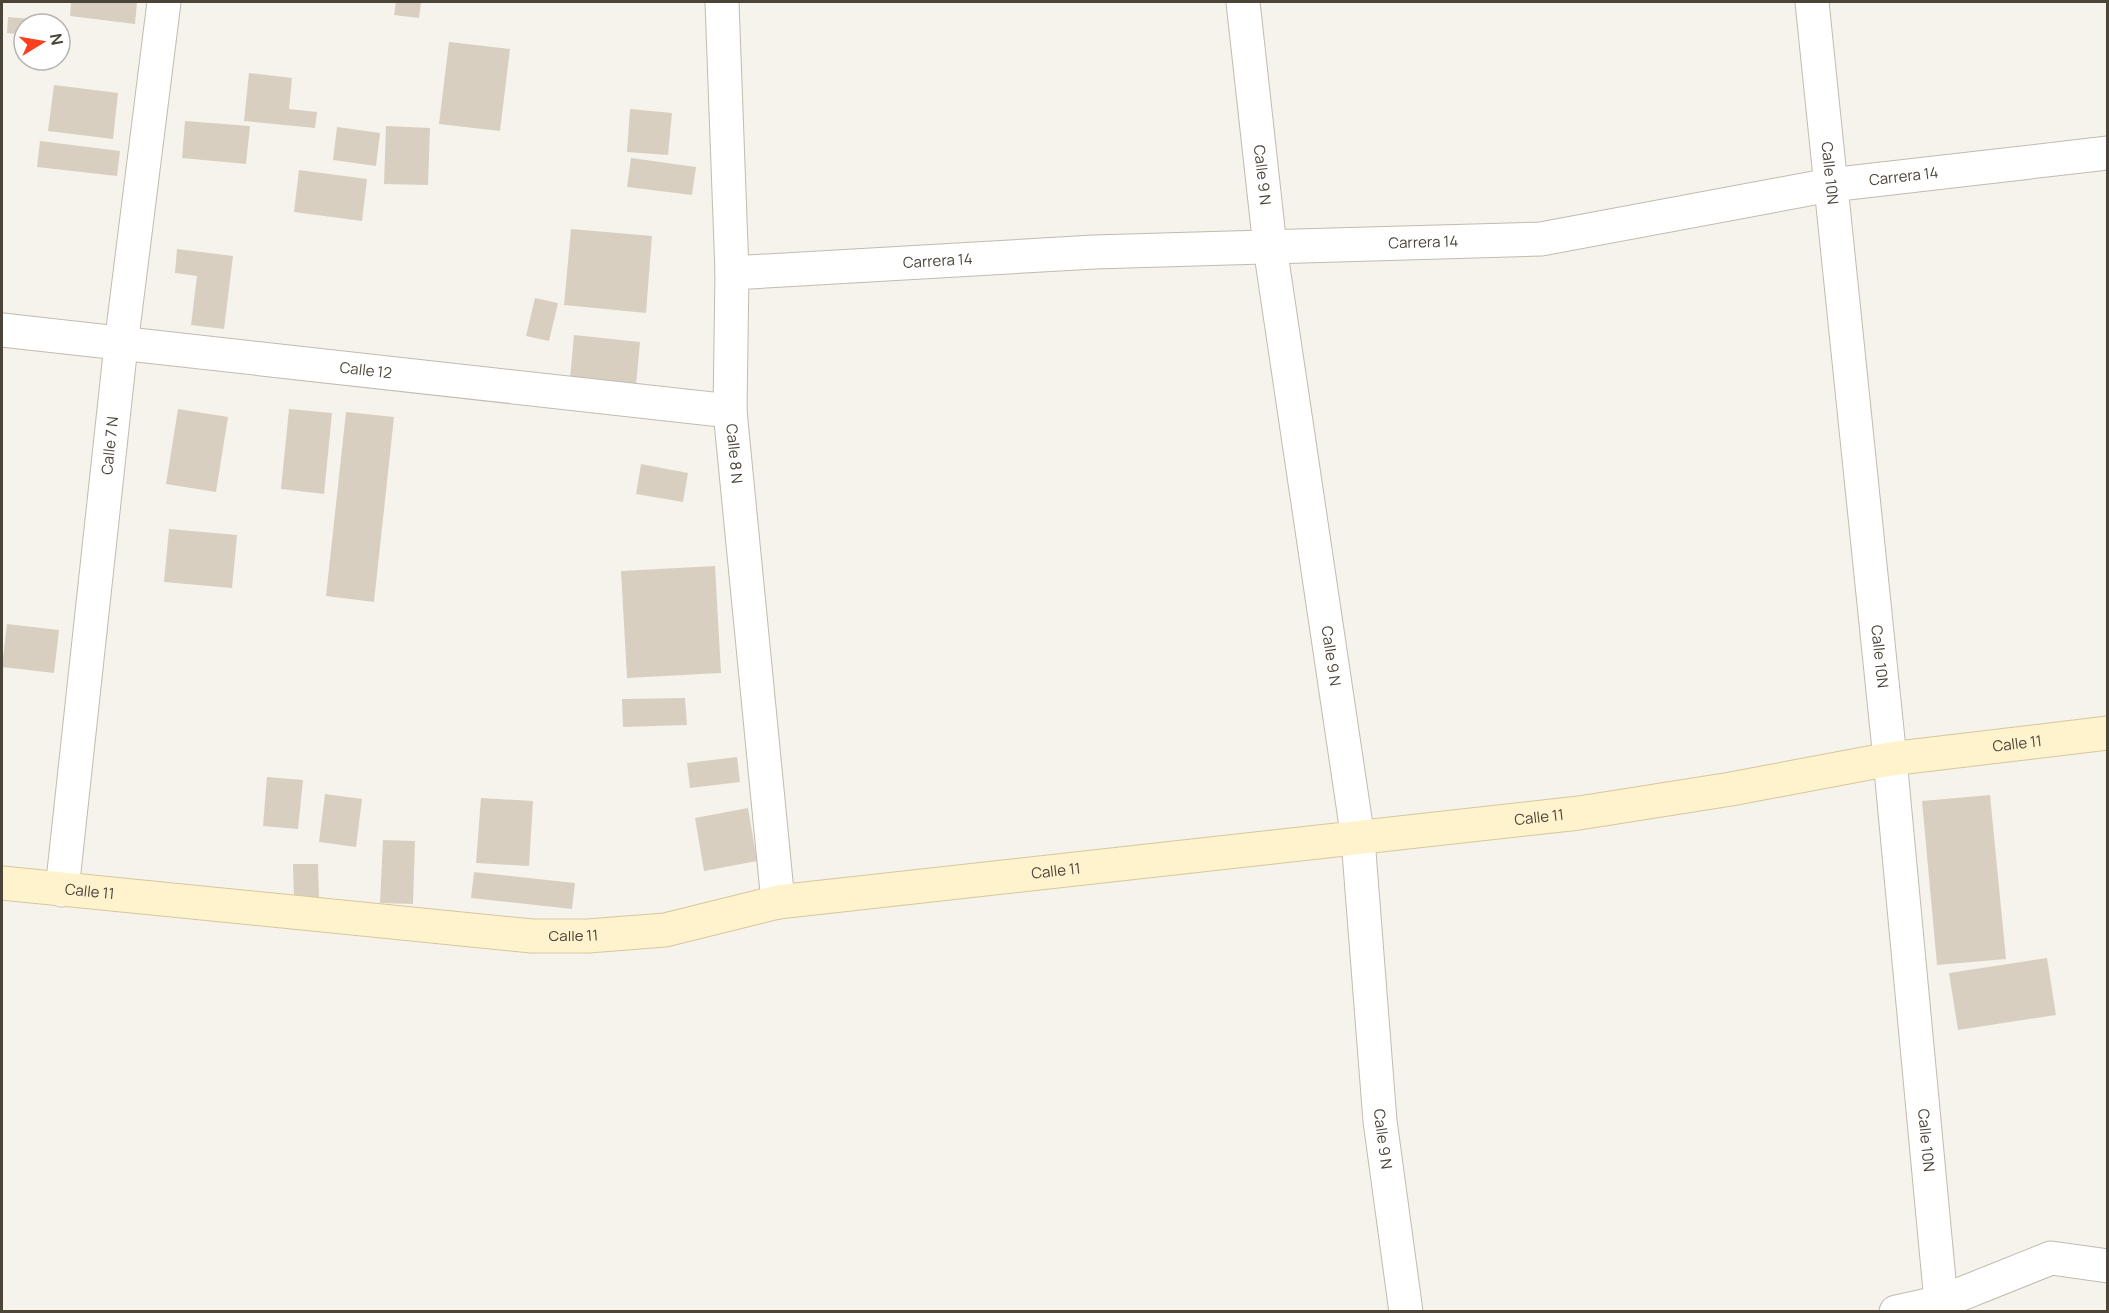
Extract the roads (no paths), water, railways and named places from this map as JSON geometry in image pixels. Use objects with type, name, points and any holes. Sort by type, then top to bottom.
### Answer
[{"type":"street","name":"Calle 7 N","points":[[62,890],[121,345],[164,2]]},
{"type":"street","name":"Calle 8 N","points":[[722,2],[732,273],[730,411],[778,902]]},
{"type":"street","name":"Calle 9 N","points":[[1244,2],[1270,247],[1358,838],[1380,1120],[1406,1311]]},
{"type":"street","name":"Calle 10N","points":[[1812,2],[1890,759],[1942,1307]]},
{"type":"street","name":"Carrera 14","points":[[732,273],[1094,252],[1541,238],[1830,185],[2108,153]]},
{"type":"street","name":"Calle 12","points":[[2,330],[730,411]]},
{"type":"street","name":"Calle 11","points":[[2,883],[531,936],[588,936],[666,930],[778,902],[1580,813],[1731,789],[1890,759],[2108,733]]},
{"type":"street","points":[[1896,1311],[1942,1307],[2051,1258],[2108,1266]]}]
